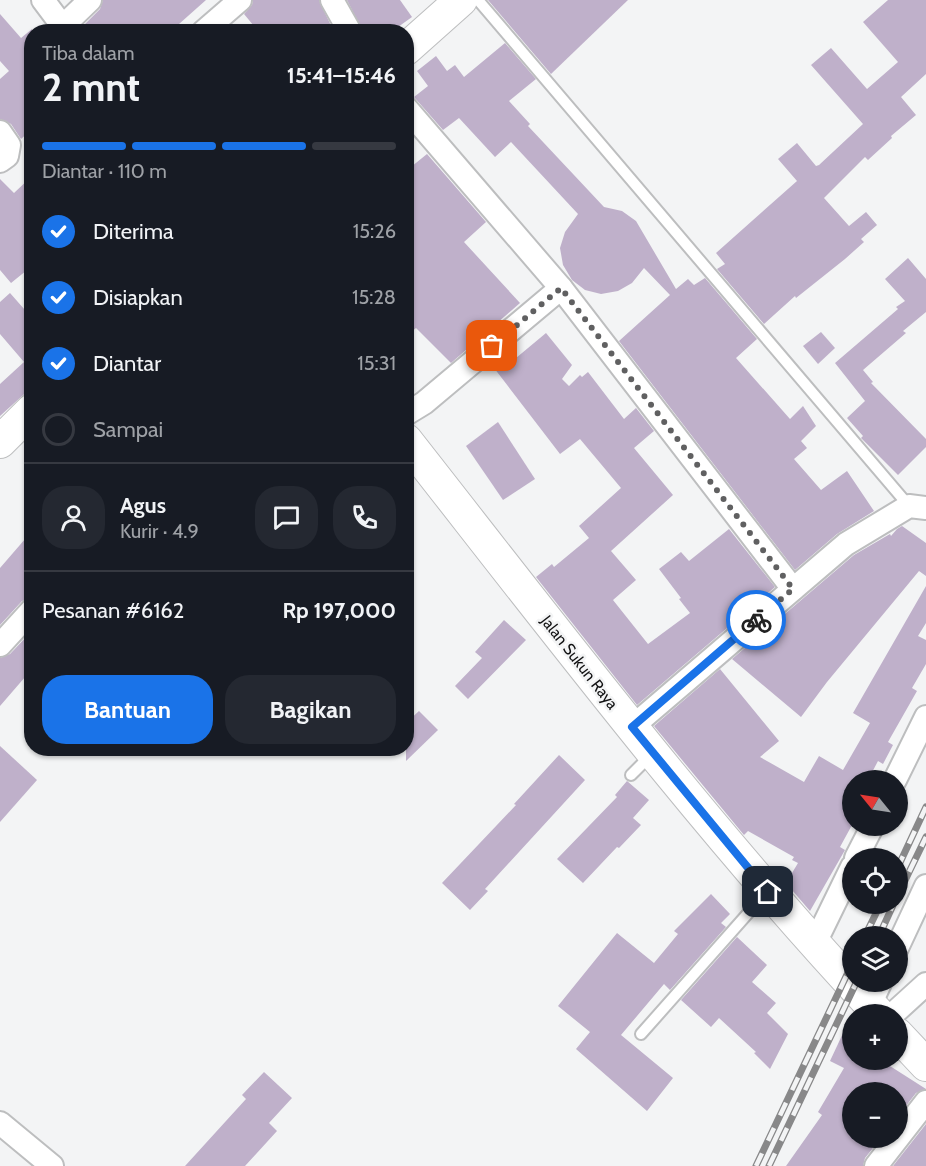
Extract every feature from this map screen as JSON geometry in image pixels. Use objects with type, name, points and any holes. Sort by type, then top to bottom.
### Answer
[{"type":"street","points":[[43,0],[61,24]]},
{"type":"street","points":[[69,24],[90,0]]},
{"type":"street","points":[[212,24],[240,0]]},
{"type":"street","points":[[332,0],[346,24]]},
{"type":"street","points":[[414,42],[461,0]]},
{"type":"street","points":[[414,117],[561,288],[793,589]]},
{"type":"street","points":[[0,132],[9,145],[6,156],[0,161]]},
{"type":"street","points":[[414,409],[561,288]]},
{"type":"street","name":"Jalan Sukun Raya","points":[[414,450],[652,753],[768,892],[814,945],[881,1004]]},
{"type":"street","points":[[632,727],[846,544],[917,507]]},
{"type":"street","points":[[0,645],[24,619]]},
{"type":"street","points":[[900,770],[926,717]]},
{"type":"street","points":[[907,926],[926,886]]},
{"type":"street","points":[[814,945],[842,888]]},
{"type":"street","points":[[881,1004],[926,984]]},
{"type":"street","points":[[908,1046],[926,1065]]},
{"type":"street","points":[[876,1166],[926,1102]]},
{"type":"street","points":[[0,1123],[51,1166]]},
{"type":"lane","points":[[478,0],[917,507]]},
{"type":"lane","points":[[631,775],[652,753]]},
{"type":"lane","points":[[641,1034],[768,892]]},
{"type":"building","points":[[103,0],[206,0],[179,24],[85,24],[100,9]]},
{"type":"building","points":[[253,0],[319,0],[330,24],[252,24],[244,14],[252,5]]},
{"type":"building","points":[[347,0],[400,0],[412,17],[402,24],[359,24]]},
{"type":"building","points":[[488,0],[628,0],[551,74]]},
{"type":"building","points":[[888,0],[926,0],[926,74],[901,97],[916,115],[868,160],[865,157],[824,198],[849,226],[866,212],[877,225],[861,239],[864,242],[845,259],[796,298],[795,296],[764,324],[717,269],[725,264],[716,253],[797,181],[778,159],[797,143],[816,166],[819,165],[863,124],[811,65],[831,48],[867,89],[898,62],[863,22]]},
{"type":"building","points":[[0,14],[21,38],[24,36],[24,136],[21,139],[11,124],[0,119],[0,79],[9,71],[0,61]]},
{"type":"building","points":[[505,43],[536,79],[509,101],[530,124],[528,126],[604,207],[622,211],[636,221],[676,289],[688,279],[694,285],[705,278],[757,339],[736,358],[790,419],[803,406],[816,426],[801,441],[807,448],[794,459],[821,490],[847,471],[874,511],[837,534],[795,570],[619,341],[670,295],[644,268],[632,283],[618,291],[601,294],[585,290],[572,280],[563,265],[560,248],[565,232],[578,214],[511,142],[495,157],[459,118],[443,130],[414,97],[428,86],[417,71],[436,56],[447,71],[455,65],[464,77]]},
{"type":"building","points":[[427,154],[486,222],[464,242],[520,303],[451,363],[416,328],[414,330],[414,165]]},
{"type":"building","points":[[0,179],[14,193],[24,184],[24,272],[11,283],[0,270]]},
{"type":"building","points":[[908,258],[926,279],[926,312],[903,331],[906,333],[863,370],[873,382],[871,383],[926,439],[926,447],[898,475],[861,438],[863,436],[847,418],[865,401],[835,363],[905,301],[885,279]]},
{"type":"building","points":[[10,293],[24,309],[24,362],[0,334],[0,302]]},
{"type":"building","points":[[821,332],[835,348],[818,364],[803,346]]},
{"type":"building","points":[[546,333],[572,365],[562,379],[569,386],[580,375],[582,377],[588,372],[624,419],[636,408],[654,431],[634,448],[673,495],[611,551],[636,580],[613,600],[648,644],[690,613],[659,569],[681,552],[689,561],[729,529],[775,587],[637,705],[536,577],[552,564],[554,567],[589,538],[579,526],[621,488],[580,439],[560,454],[491,364],[509,349],[516,358]]},
{"type":"building","points":[[24,362],[24,394],[0,416],[0,384]]},
{"type":"building","points":[[498,422],[535,479],[503,500],[466,446]]},
{"type":"building","points":[[902,526],[926,543],[926,576],[919,571],[801,717],[732,659],[854,555],[890,534],[891,536]]},
{"type":"building","points":[[24,540],[24,600],[0,625],[0,568]]},
{"type":"building","points":[[926,586],[926,623],[918,636],[926,640],[926,664],[912,688],[917,691],[888,742],[893,745],[883,764],[878,761],[873,770],[843,770],[870,723],[853,713]]},
{"type":"building","points":[[504,620],[526,640],[468,699],[455,686],[482,658],[475,652]]},
{"type":"building","points":[[24,639],[24,678],[0,706],[0,658],[10,654]]},
{"type":"building","points":[[720,669],[779,741],[760,757],[804,782],[819,756],[843,770],[842,836],[846,836],[840,847],[842,855],[810,911],[786,883],[798,863],[792,860],[794,857],[748,831],[744,835],[654,726]]},
{"type":"building","points":[[419,711],[438,730],[414,753],[414,716]]},
{"type":"building","points":[[0,746],[37,780],[0,822]]},
{"type":"building","points":[[559,755],[585,780],[485,889],[488,891],[470,910],[442,883],[516,805],[514,804]]},
{"type":"building","points":[[627,781],[649,800],[633,818],[641,825],[583,883],[557,859],[617,797],[615,795]]},
{"type":"building","points":[[711,894],[730,914],[721,923],[726,927],[670,990],[664,984],[621,1035],[673,1078],[647,1111],[576,1049],[590,1032],[558,1006],[617,933],[654,963],[678,934],[674,931]]},
{"type":"building","points":[[737,937],[767,965],[752,982],[776,1003],[767,1013],[788,1034],[770,1069],[754,1053],[756,1052],[719,1018],[711,1027],[681,1000]]},
{"type":"building","points":[[842,1035],[842,1067],[830,1061]]},
{"type":"building","points":[[843,1070],[896,1070],[926,1089],[916,1093],[908,1103],[908,1082],[842,1082],[842,1148],[873,1148],[865,1158],[863,1166],[786,1166],[822,1115],[818,1112]]},
{"type":"building","points":[[264,1072],[292,1098],[269,1123],[277,1131],[245,1166],[185,1166],[246,1099],[242,1095]]},
{"type":"building","points":[[926,1124],[926,1166],[893,1166]]},
{"type":"railway","points":[[907,848],[926,807]]},
{"type":"railway","points":[[908,874],[926,837]]},
{"type":"railway","points":[[870,926],[876,914]]},
{"type":"railway","points":[[884,926],[889,914]]},
{"type":"railway","points":[[756,1166],[842,985]]},
{"type":"railway","points":[[769,1166],[852,992]]},
{"type":"way so far","points":[[492,346],[561,288],[793,589],[756,620]]},
{"type":"route","points":[[756,620],[632,727],[768,892]]}]
